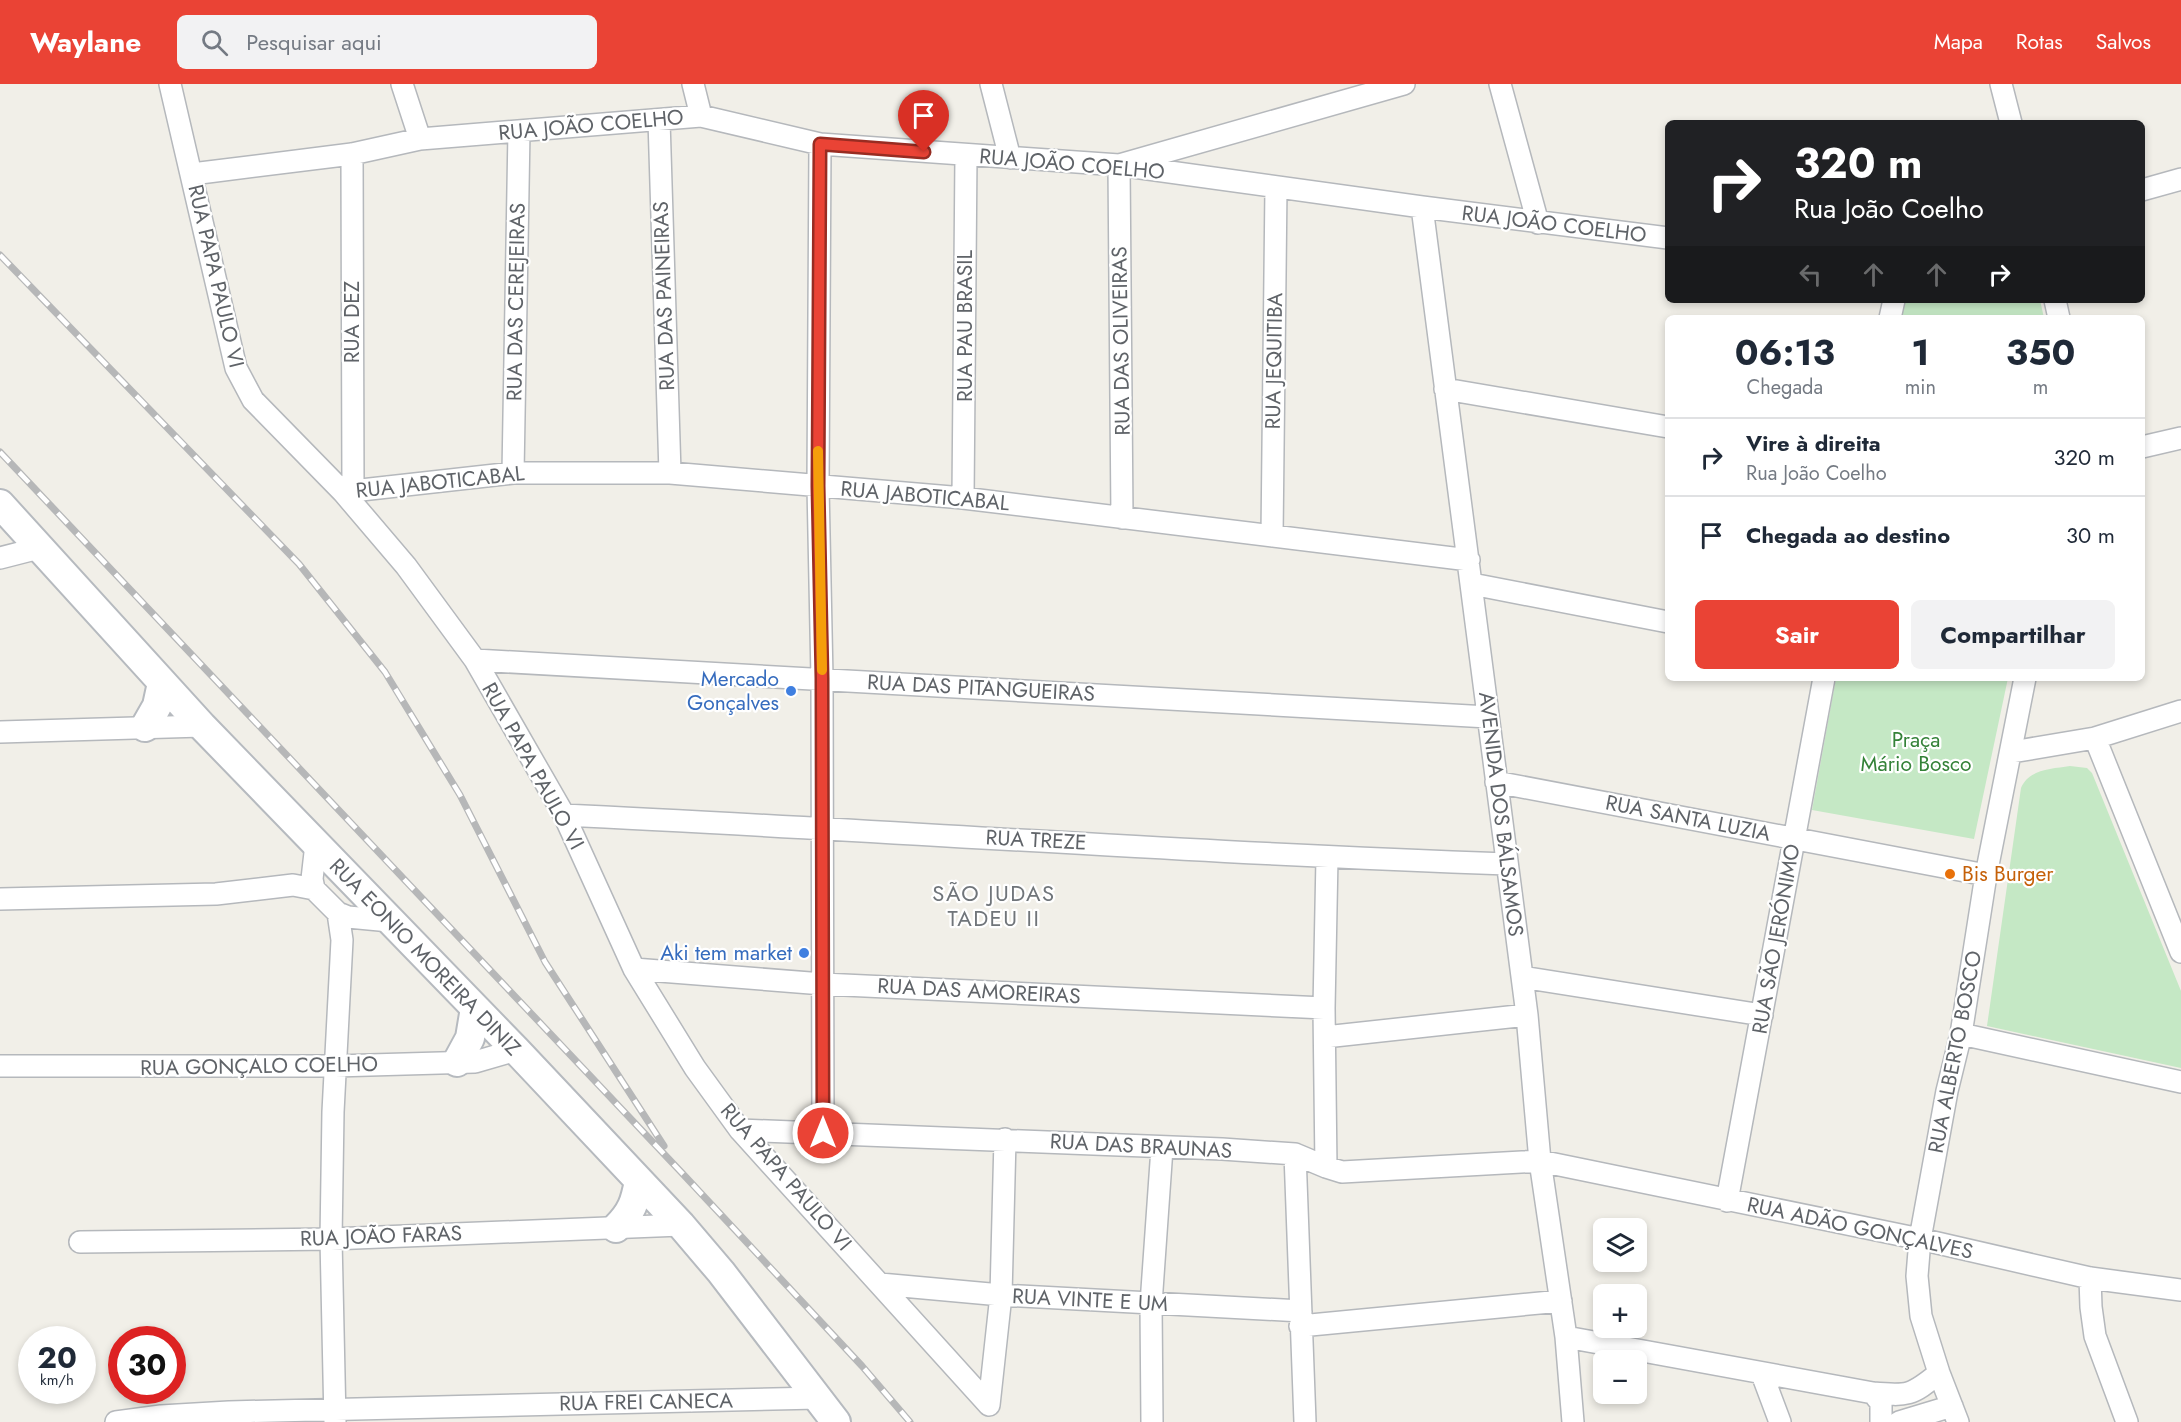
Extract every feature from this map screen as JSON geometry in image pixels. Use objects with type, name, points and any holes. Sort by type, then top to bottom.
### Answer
[{"type":"main road","name":"RUA EONIO MOREIRA DINIZ","points":[[0,504],[202,726],[314,868],[390,921],[516,1050],[681,1225],[721,1272],[836,1422]]},
{"type":"main road","points":[[145,727],[157,706],[162,682]]},
{"type":"main road","points":[[457,1062],[470,1038],[475,1008]]},
{"type":"main road","points":[[616,1228],[628,1216],[635,1201],[639,1181]]},
{"type":"street","name":"RUA PAPA PAULO VI","points":[[170,84],[236,368],[253,400],[348,491],[475,660],[564,815],[634,969],[695,1068],[740,1130],[989,1405],[1001,1295]]},
{"type":"street","points":[[402,84],[420,140]]},
{"type":"street","points":[[693,84],[701,116]]},
{"type":"street","points":[[991,84],[1011,158]]},
{"type":"street","points":[[1119,165],[1404,84]]},
{"type":"street","points":[[1500,84],[1538,223]]},
{"type":"street","points":[[2001,84],[2010,120]]},
{"type":"street","name":"RUA JOÃO COELHO","points":[[192,174],[352,154],[420,140],[701,116],[820,144],[1119,165],[1538,223],[1665,238]]},
{"type":"street","name":"RUA DAS PAINEIRAS","points":[[659,120],[670,473]]},
{"type":"street","name":"RUA DAS CEREJEIRAS","points":[[513,472],[519,131]]},
{"type":"street","points":[[820,144],[818,486],[822,678],[823,1133]]},
{"type":"street","name":"RUA DEZ","points":[[348,491],[352,154]]},
{"type":"street","name":"RUA PAU BRASIL","points":[[963,498],[966,155]]},
{"type":"street","name":"RUA DAS OLIVEIRAS","points":[[1119,165],[1122,518]]},
{"type":"street","points":[[2145,189],[2181,179]]},
{"type":"street","name":"RUA JEQUITIBA","points":[[1272,536],[1276,187]]},
{"type":"street","name":"AVENIDA DOS BÁLSAMOS","points":[[1422,207],[1527,1015],[1540,1161],[1566,1337],[1573,1422]]},
{"type":"street","points":[[1445,389],[1665,426]]},
{"type":"street","points":[[2145,446],[2181,438]]},
{"type":"street","name":"RUA JABOTICABAL","points":[[348,491],[513,472],[670,473],[963,498],[1469,560]]},
{"type":"street","points":[[0,558],[39,548]]},
{"type":"street","points":[[1472,584],[1665,621]]},
{"type":"street","name":"RUA DAS PITANGUEIRAS","points":[[475,660],[1488,717]]},
{"type":"street","name":"RUA SÃO JERÓNIMO","points":[[1728,1201],[1823,681]]},
{"type":"street","name":"RUA ALBERTO BOSCO","points":[[1955,1414],[1921,1316],[1917,1276],[1920,1239],[1947,1091],[1961,1034],[1986,874],[2024,681]]},
{"type":"street","points":[[2012,752],[2095,738],[2181,711]]},
{"type":"street","points":[[0,732],[202,726]]},
{"type":"street","points":[[2095,738],[2181,952]]},
{"type":"street","name":"RUA SANTA LUZIA","points":[[1496,782],[1986,874]]},
{"type":"street","name":"RUA TREZE","points":[[564,815],[1327,858],[1507,864]]},
{"type":"street","points":[[1326,1167],[1324,1008],[1327,858]]},
{"type":"street","points":[[0,899],[216,894],[293,885],[314,868],[345,915],[335,1066],[331,1239],[335,1416]]},
{"type":"street","points":[[345,915],[390,921]]},
{"type":"street","name":"RUA DAS AMOREIRAS","points":[[634,969],[823,984],[1324,1008]]},
{"type":"street","points":[[1522,977],[1762,1015]]},
{"type":"street","points":[[1325,1037],[1527,1015]]},
{"type":"street","points":[[1961,1034],[2181,1082]]},
{"type":"street","name":"RUA GONÇALO COELHO","points":[[0,1066],[68,1068],[335,1066],[475,1062],[516,1050]]},
{"type":"street","name":"RUA DAS BRAUNAS","points":[[740,1130],[1005,1139],[1295,1154],[1342,1172],[1540,1161]]},
{"type":"street","points":[[1001,1295],[1005,1139]]},
{"type":"street","points":[[1152,1422],[1151,1304],[1162,1148]]},
{"type":"street","points":[[1295,1154],[1305,1422]]},
{"type":"street","name":"RUA ADÃO GONÇALVES","points":[[1540,1161],[1920,1239],[2090,1278],[2181,1290]]},
{"type":"street","name":"RUA JOÃO FARAS","points":[[80,1242],[331,1239],[681,1225]]},
{"type":"street","points":[[2090,1278],[2095,1336],[2127,1422]]},
{"type":"street","name":"RUA VINTE E UM","points":[[880,1284],[1001,1295],[1151,1304],[1300,1319],[1561,1301]]},
{"type":"street","points":[[1566,1337],[1873,1393],[1901,1395],[1913,1393],[1939,1373]]},
{"type":"street","points":[[1762,1374],[1780,1422]]},
{"type":"street","points":[[1873,1393],[1881,1403],[1881,1422]]},
{"type":"street","name":"RUA FREI CANECA","points":[[116,1422],[161,1416],[335,1416],[818,1398]]},
{"type":"street","points":[[1899,1422],[1955,1414]]},
{"type":"green space","points":[[1902,303],[2041,303],[2043,315],[1900,315]]},
{"type":"green space","name":"Praça Mário Bosco","points":[[1835,681],[2007,681],[1974,839],[1812,810]]},
{"type":"green space","points":[[2070,766],[2087,768],[2092,773],[2181,991],[2181,1068],[1987,1026],[2021,788],[2035,773]]},
{"type":"railway","points":[[0,255],[299,564],[385,672],[460,795],[545,962],[664,1146]]},
{"type":"railway","points":[[0,452],[682,1173],[862,1366],[910,1422]]},
{"type":"slow traffic","points":[[818,451],[822,670]]},
{"type":"place","name":"Mercado Gonçalves","points":[[791,691]]},
{"type":"place","name":"Bis Burger","points":[[1950,874]]},
{"type":"place","name":"Aki tem market","points":[[804,953]]},
{"type":"district","name":"SÃO JUDAS TADEU II","points":[[994,906]]},
{"type":"route","points":[[823,1133],[822,678],[818,486],[820,144],[924,152]]}]
